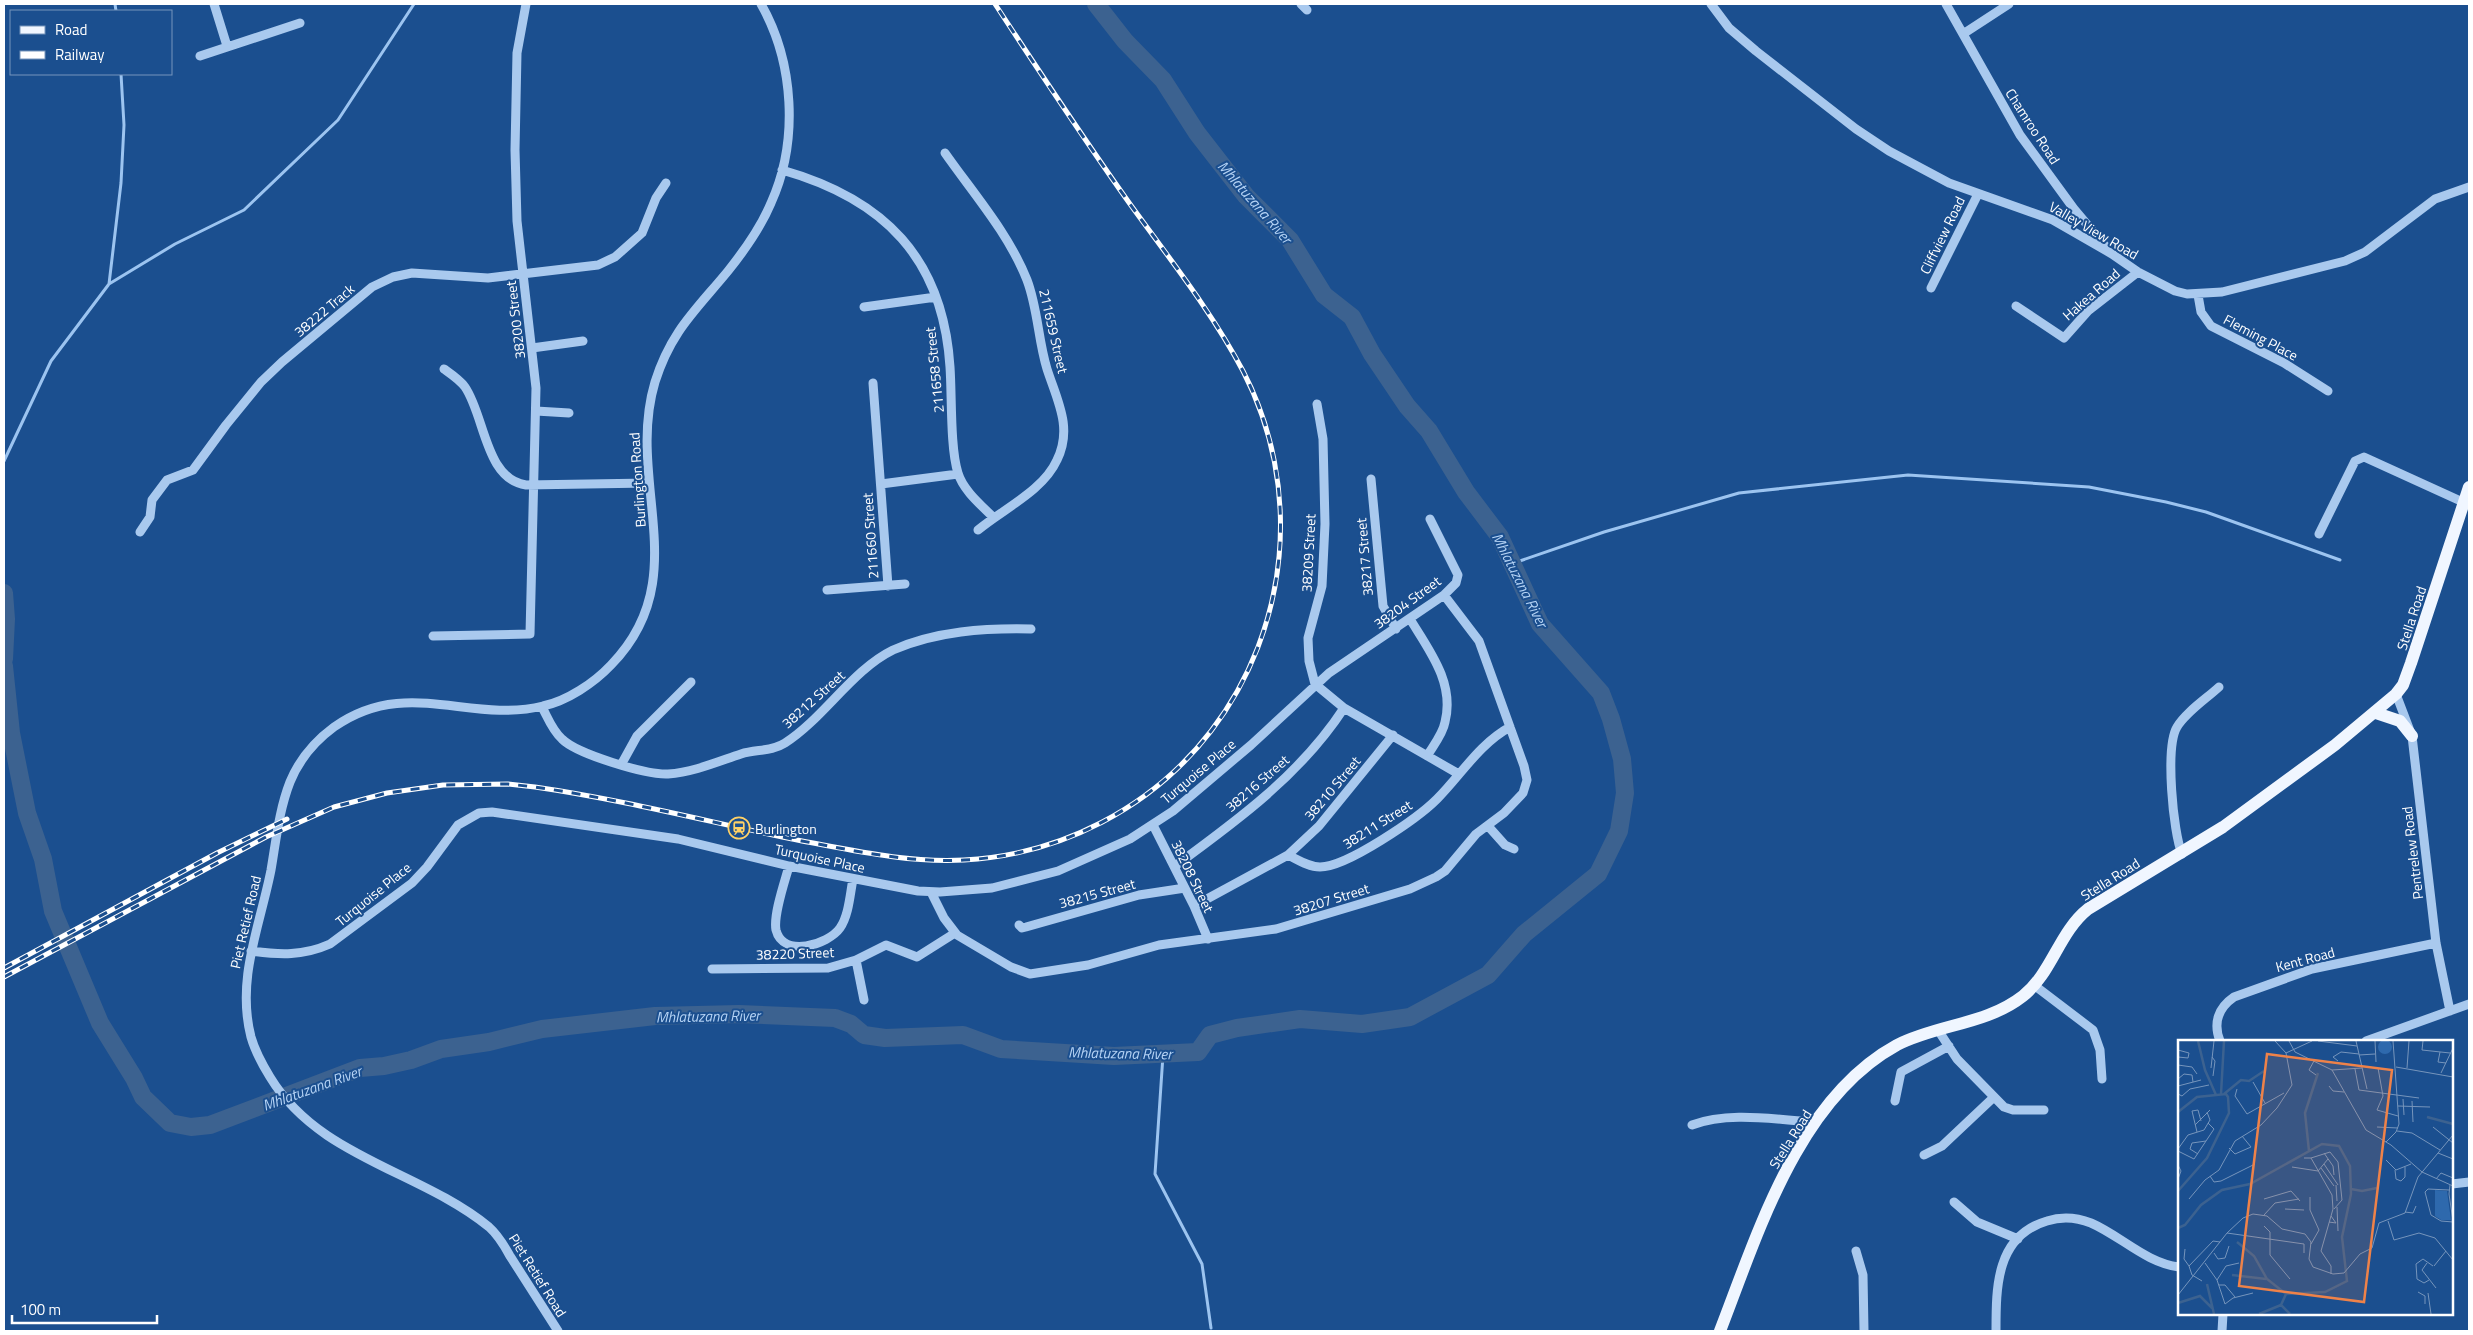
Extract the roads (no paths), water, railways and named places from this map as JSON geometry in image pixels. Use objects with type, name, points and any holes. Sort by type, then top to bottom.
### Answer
[{"type":"main road","name":"Stella Road","points":[[1720,1331],[1778,1186],[1796,1152],[1816,1122],[1841,1092],[1878,1058],[1910,1039],[1970,1022],[2021,998],[2034,985],[2079,916],[2102,900],[2182,854],[2278,788],[2376,713],[2396,694],[2408,672],[2469,487]]},
{"type":"main road","points":[[2376,713],[2400,721],[2412,736]]},
{"type":"street","points":[[214,4],[227,46]]},
{"type":"street","name":"38200 Street","points":[[433,636],[530,634],[536,411],[532,348],[516,196],[515,105],[517,53],[526,4]]},
{"type":"street","name":"Burlington Road","points":[[365,710],[406,701],[493,709],[542,707],[576,692],[594,680],[630,644],[651,598],[655,576],[656,551],[649,483],[647,422],[655,382],[668,349],[692,310],[746,246],[771,202],[782,170],[788,129],[787,82],[775,34],[761,4]]},
{"type":"street","name":"Valley View Road","points":[[1711,4],[1729,28],[1746,43],[1856,129],[1920,170],[1978,194],[2054,220],[2112,254],[2138,272],[2175,292],[2198,294],[2222,292],[2350,259],[2365,252],[2435,199],[2469,187]]},
{"type":"street","name":"Chamroo Road","points":[[1946,4],[2020,135],[2074,209],[2112,254]]},
{"type":"street","points":[[1963,34],[2009,4]]},
{"type":"street","points":[[200,56],[300,23]]},
{"type":"street","name":"211659 Street","points":[[944,153],[1004,236],[1027,281],[1047,368],[1064,420],[1062,448],[1049,473],[1037,485],[978,530]]},
{"type":"street","name":"211658 Street","points":[[782,170],[830,186],[854,198],[879,215],[908,245],[924,270],[936,297],[947,336],[958,474]]},
{"type":"street","name":"38222 Track","points":[[140,532],[150,517],[152,500],[167,480],[194,470],[226,425],[261,382],[282,362],[372,287],[393,277],[412,273],[488,278],[598,265],[608,262],[642,233],[656,198],[666,183]]},
{"type":"street","name":"Cliffview Road","points":[[1931,288],[1978,194]]},
{"type":"street","name":"Hakea Road","points":[[2016,306],[2064,338],[2088,311],[2138,272]]},
{"type":"street","name":"Fleming Place","points":[[2198,294],[2201,312],[2211,326],[2284,363],[2328,391]]},
{"type":"street","points":[[864,307],[936,297]]},
{"type":"street","points":[[532,348],[583,341]]},
{"type":"street","points":[[444,369],[464,385],[501,471],[517,484],[649,483]]},
{"type":"street","name":"211660 Street","points":[[873,383],[888,586]]},
{"type":"street","name":"38209 Street","points":[[1315,684],[1309,661],[1308,643],[1322,586],[1325,524],[1323,439],[1317,404]]},
{"type":"street","points":[[536,411],[569,413]]},
{"type":"street","points":[[2319,534],[2356,461],[2364,457],[2464,503]]},
{"type":"street","points":[[958,474],[993,517]]},
{"type":"street","name":"211660 Street","points":[[881,484],[958,474]]},
{"type":"street","name":"38217 Street","points":[[1370,478],[1383,606],[1396,629]]},
{"type":"street","name":"38204 Street","points":[[1315,684],[1346,660],[1396,629],[1444,595],[1456,583],[1458,575],[1430,519]]},
{"type":"street","name":"211660 Street","points":[[827,590],[906,584]]},
{"type":"street","name":"38207 Street","points":[[931,892],[944,918],[955,933],[964,941],[1011,967],[1030,974],[1088,965],[1159,945],[1293,926],[1419,885],[1445,871],[1476,834],[1511,807],[1526,786],[1526,773],[1479,641],[1444,595]]},
{"type":"street","points":[[1410,619],[1432,655],[1445,686],[1445,724],[1427,756]]},
{"type":"street","name":"38212 Street","points":[[542,707],[554,730],[562,740],[588,753],[650,773],[667,774],[705,768],[747,752],[775,748],[819,716],[873,663],[892,651],[916,641],[964,632],[1031,629]]},
{"type":"street","points":[[621,764],[637,736],[691,682]]},
{"type":"street","points":[[1315,684],[1344,708],[1458,774]]},
{"type":"street","name":"Turquoise Place","points":[[251,950],[295,955],[317,951],[330,944],[412,883],[427,867],[458,825],[479,814],[513,814],[661,836],[789,866],[931,892],[992,888],[1058,871],[1106,852],[1153,825],[1189,799],[1251,745],[1315,684]]},
{"type":"street","points":[[2182,854],[2176,840],[2173,738],[2178,725],[2219,688]]},
{"type":"street","name":"Pentrelew Road","points":[[2396,694],[2412,736],[2436,943],[2450,1011]]},
{"type":"street","name":"38216 Street","points":[[1175,866],[1252,808],[1283,781],[1308,755],[1344,708]]},
{"type":"street","name":"Piet Retief Road","points":[[365,710],[341,722],[315,743],[291,778],[284,802],[268,885],[246,976],[245,1001],[252,1039],[273,1083],[297,1112],[339,1145],[446,1198],[495,1232],[558,1331]]},
{"type":"street","name":"38211 Street","points":[[1288,855],[1316,867],[1329,866],[1343,861],[1410,822],[1439,797],[1458,774],[1495,737],[1510,728]]},
{"type":"street","name":"38210 Street","points":[[1194,906],[1288,855],[1319,826],[1393,735]]},
{"type":"street","name":"38208 Street","points":[[1153,825],[1175,866],[1208,939]]},
{"type":"street","points":[[1488,826],[1505,845],[1514,849]]},
{"type":"street","points":[[789,866],[776,924],[780,938],[789,944],[811,946],[840,929],[853,879]]},
{"type":"street","name":"38215 Street","points":[[1019,925],[1022,928],[1139,895],[1185,888]]},
{"type":"street","name":"38220 Street","points":[[712,969],[828,968],[856,960],[886,945],[917,957],[955,933]]},
{"type":"street","name":"Kent Road","points":[[2220,1040],[2216,1025],[2219,1014],[2226,1002],[2234,997],[2312,969],[2436,943]]},
{"type":"street","points":[[856,960],[864,1000]]},
{"type":"street","points":[[2034,985],[2093,1030],[2100,1050],[2102,1079]]},
{"type":"street","points":[[2369,1040],[2469,1004]]},
{"type":"street","points":[[1938,1030],[1957,1059],[1994,1097],[2008,1108],[2044,1110]]},
{"type":"street","points":[[1895,1101],[1901,1072],[1949,1046]]},
{"type":"street","points":[[1924,1155],[1942,1146],[1994,1097]]},
{"type":"street","points":[[1692,1125],[1708,1119],[1728,1118],[1816,1122]]},
{"type":"street","points":[[2453,1184],[2469,1182]]},
{"type":"street","points":[[1954,1202],[1977,1222],[2018,1239]]},
{"type":"street","points":[[1996,1331],[1999,1275],[2003,1259],[2018,1239],[2033,1225],[2057,1218],[2072,1218],[2091,1223],[2154,1260],[2178,1266]]},
{"type":"street","points":[[1856,1250],[1863,1275],[1864,1331]]},
{"type":"street","points":[[2222,1331],[2223,1315]]},
{"type":"waterway","points":[[115,4],[116,10]]},
{"type":"waterway","points":[[4,461],[51,361],[109,284],[175,244],[244,210],[338,120],[414,4]]},
{"type":"waterway","name":"Mhlatuzana River","points":[[4,666],[11,733],[27,813],[43,859],[53,911],[100,1023],[134,1078],[143,1097],[170,1123],[191,1127],[210,1125],[360,1068],[384,1066],[411,1060],[441,1049],[489,1042],[542,1029],[655,1016],[739,1014],[835,1018],[851,1024],[864,1035],[885,1038],[963,1035],[1001,1049],[1114,1056],[1198,1052],[1210,1035],[1237,1028],[1300,1019],[1362,1024],[1410,1017],[1488,975],[1524,934],[1598,874],[1619,831],[1625,793],[1622,759],[1611,719],[1601,693],[1540,624],[1500,537],[1466,492],[1429,431],[1407,406],[1372,354],[1352,317],[1324,295],[1290,240],[1246,196],[1197,133],[1163,80],[1125,41],[1096,4]]},
{"type":"waterway","points":[[109,284],[121,183],[124,125],[121,75]]},
{"type":"waterway","points":[[1511,564],[1604,532],[1739,493],[1908,475],[2089,487],[2166,502],[2206,512],[2340,560]]},
{"type":"waterway","name":"Mhlatuzana River","points":[[4,593],[6,619],[4,659]]},
{"type":"waterway","points":[[1163,1055],[1155,1174],[1202,1264],[1211,1328]]},
{"type":"railway","points":[[4,977],[266,837],[334,807],[387,793],[443,785],[508,784],[535,787],[602,798],[862,852],[923,860],[964,860],[1000,856],[1035,849],[1069,837],[1101,822],[1132,804],[1161,783],[1187,758],[1211,731],[1238,691],[1258,648],[1272,602],[1279,556],[1280,509],[1274,462],[1262,416],[1243,371],[1231,349],[1190,286],[1095,154],[995,4]]},
{"type":"railway","points":[[4,968],[217,853],[287,819]]},
{"type":"place","name":"Burlington","points":[[739,828]]}]
